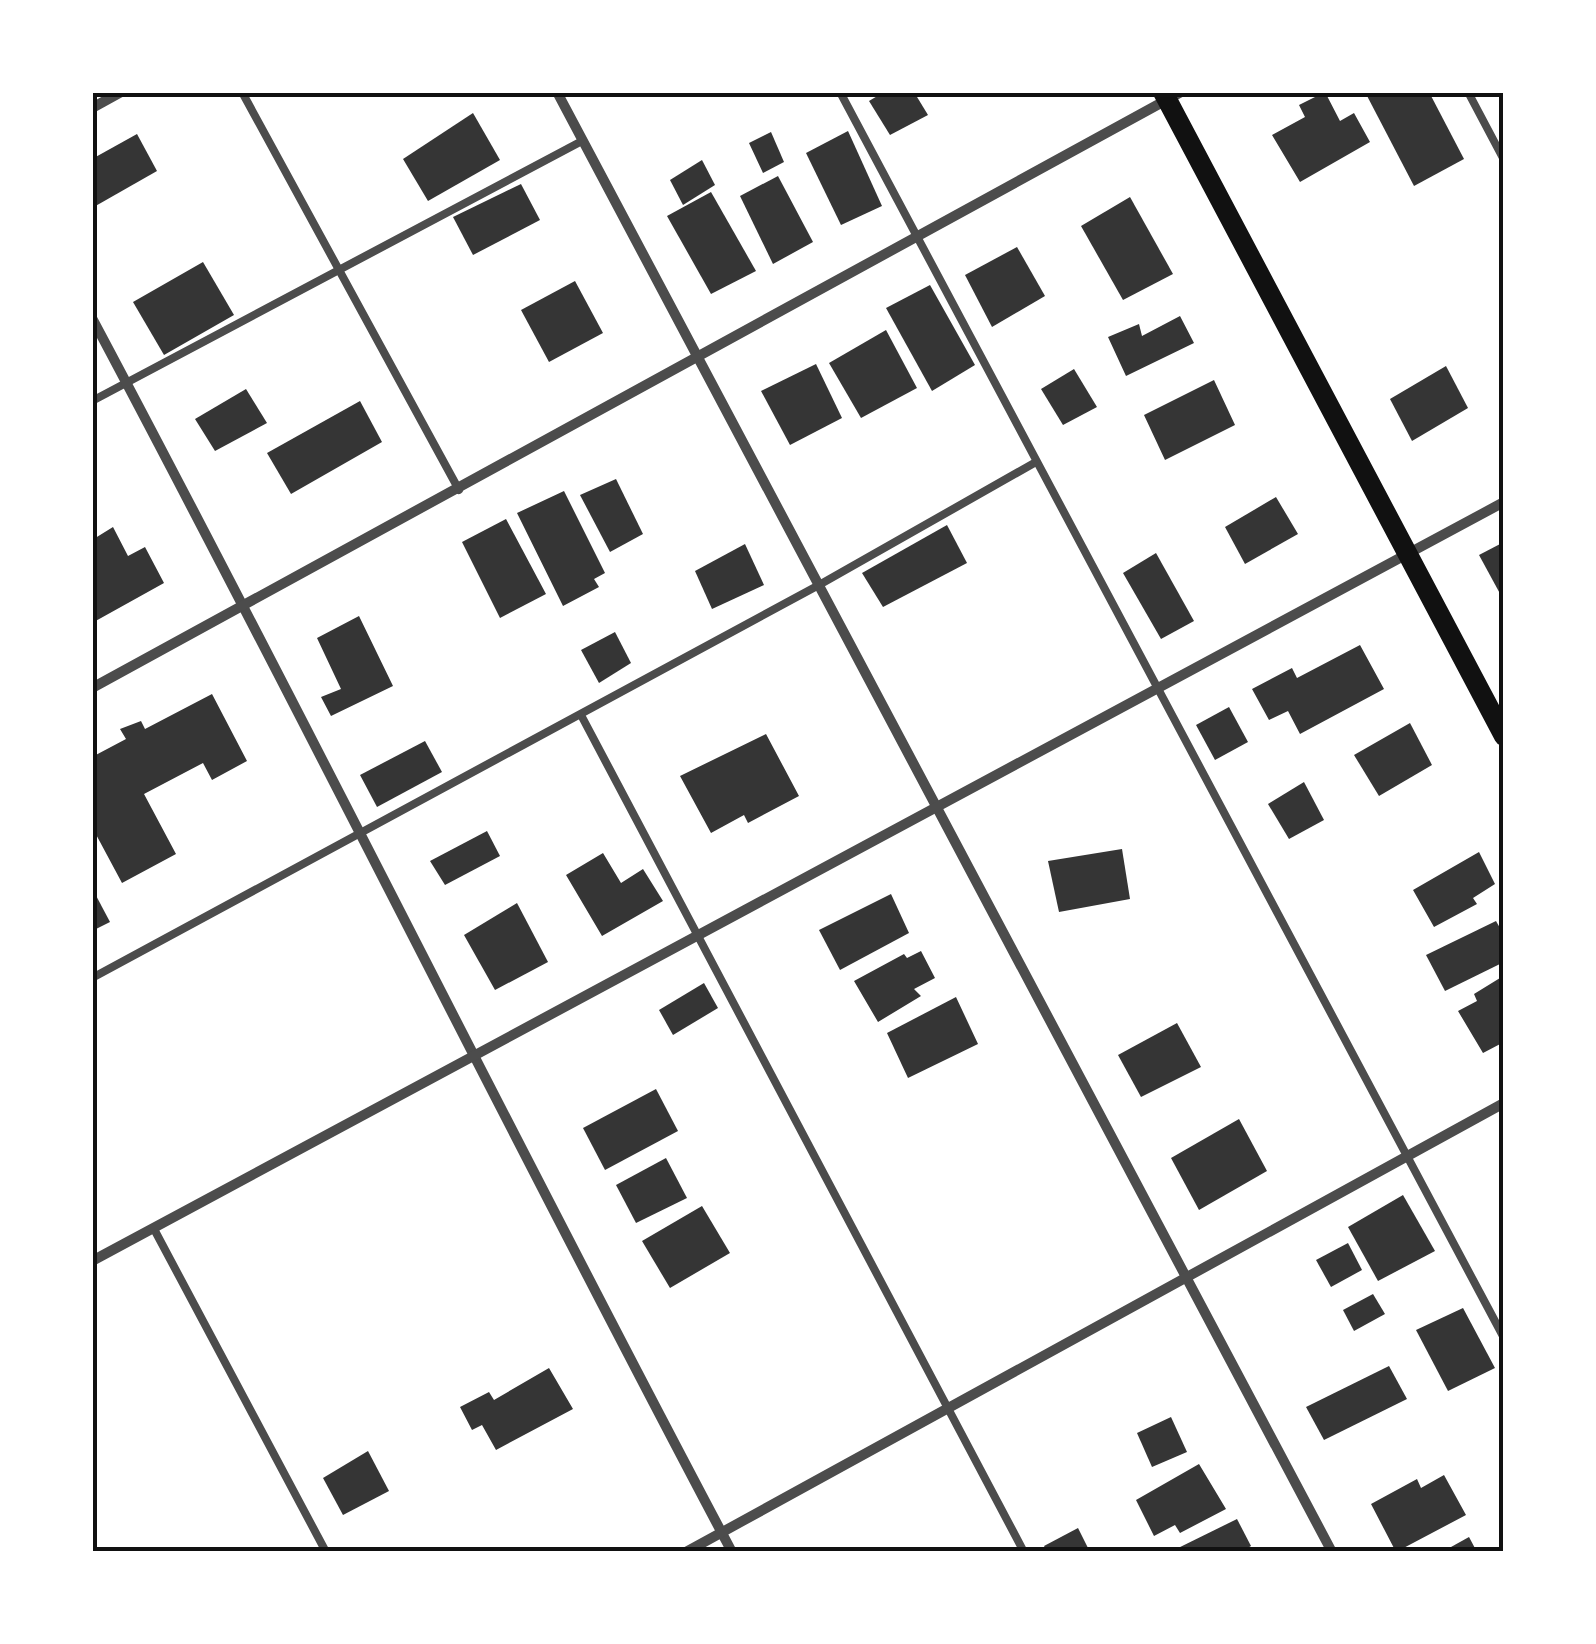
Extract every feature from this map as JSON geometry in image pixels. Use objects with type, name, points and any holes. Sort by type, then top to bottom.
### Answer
[{"type":"main road","points":[[1171,95],[1504,736]]},
{"type":"street","points":[[92,108],[121,92]]},
{"type":"street","points":[[557,92],[1332,1552]]},
{"type":"street","points":[[92,688],[698,359],[1171,95]]},
{"type":"street","points":[[92,318],[246,607],[473,1059],[732,1552]]},
{"type":"street","points":[[92,1261],[700,938],[1504,502]]},
{"type":"street","points":[[686,1552],[1504,1103]]},
{"type":"lane","points":[[242,92],[459,490]]},
{"type":"lane","points":[[840,92],[1504,1338]]},
{"type":"lane","points":[[1468,92],[1504,160]]},
{"type":"lane","points":[[92,401],[582,141]]},
{"type":"lane","points":[[92,978],[819,586],[1036,462]]},
{"type":"lane","points":[[581,715],[1024,1552]]},
{"type":"lane","points":[[154,1229],[326,1552]]},
{"type":"building","points":[[884,92],[914,92],[928,115],[890,135],[869,101]]},
{"type":"building","points":[[1325,92],[1340,121],[1354,113],[1370,142],[1300,182],[1272,135],[1305,117],[1299,105]]},
{"type":"building","points":[[1365,92],[1429,92],[1464,159],[1414,186]]},
{"type":"building","points":[[473,113],[500,160],[428,201],[403,159]]},
{"type":"building","points":[[848,131],[882,206],[841,225],[806,153]]},
{"type":"building","points":[[771,132],[784,162],[763,173],[749,143]]},
{"type":"building","points":[[137,134],[157,171],[92,208],[92,159]]},
{"type":"building","points":[[702,160],[715,185],[683,205],[670,180]]},
{"type":"building","points":[[778,176],[813,242],[773,264],[740,196]]},
{"type":"building","points":[[521,184],[540,220],[473,255],[453,217]]},
{"type":"building","points":[[711,192],[756,271],[711,294],[667,216]]},
{"type":"building","points":[[1130,197],[1173,274],[1123,300],[1081,226]]},
{"type":"building","points":[[1017,247],[1045,296],[992,327],[965,275]]},
{"type":"building","points":[[203,262],[234,315],[164,355],[133,302]]},
{"type":"building","points":[[575,281],[603,333],[549,362],[521,310]]},
{"type":"building","points":[[930,285],[975,365],[932,391],[886,308]]},
{"type":"building","points":[[1180,316],[1194,343],[1126,376],[1108,337],[1139,324],[1142,336]]},
{"type":"building","points":[[886,330],[917,388],[861,418],[829,363]]},
{"type":"building","points":[[816,364],[842,418],[790,445],[761,391]]},
{"type":"building","points":[[1446,366],[1468,408],[1412,441],[1390,399]]},
{"type":"building","points":[[1074,369],[1097,407],[1063,425],[1041,389]]},
{"type":"building","points":[[1214,380],[1235,425],[1165,460],[1144,415]]},
{"type":"building","points":[[246,389],[267,423],[215,451],[195,419]]},
{"type":"building","points":[[360,401],[382,442],[291,494],[267,453]]},
{"type":"building","points":[[616,479],[643,534],[610,552],[580,495]]},
{"type":"building","points":[[564,491],[605,573],[594,579],[599,587],[563,606],[517,513]]},
{"type":"building","points":[[1276,497],[1298,534],[1245,564],[1225,527]]},
{"type":"building","points":[[506,519],[546,594],[500,618],[462,542]]},
{"type":"building","points":[[947,525],[967,563],[883,607],[862,573]]},
{"type":"building","points":[[113,527],[128,556],[145,547],[164,583],[92,623],[92,540]]},
{"type":"building","points":[[1502,543],[1504,546],[1504,601],[1479,555]]},
{"type":"building","points":[[745,544],[764,585],[712,609],[695,571]]},
{"type":"building","points":[[1156,553],[1194,621],[1161,639],[1123,573]]},
{"type":"building","points":[[359,616],[393,686],[331,716],[321,697],[341,689],[317,638]]},
{"type":"building","points":[[615,632],[631,663],[599,683],[581,650]]},
{"type":"building","points":[[1360,645],[1384,689],[1300,734],[1288,711],[1269,720],[1252,689],[1292,668],[1297,678]]},
{"type":"building","points":[[212,694],[247,761],[212,780],[203,763],[144,794],[176,854],[122,883],[92,827],[92,757],[126,739],[120,729],[141,721],[145,729]]},
{"type":"building","points":[[1229,707],[1248,742],[1215,760],[1196,725]]},
{"type":"building","points":[[1410,723],[1432,765],[1379,796],[1354,755]]},
{"type":"building","points":[[766,734],[799,796],[748,823],[744,815],[711,833],[680,776]]},
{"type":"building","points":[[425,741],[442,772],[377,807],[360,775]]},
{"type":"building","points":[[1304,782],[1324,820],[1289,839],[1268,804]]},
{"type":"building","points":[[487,831],[500,856],[445,885],[430,861]]},
{"type":"building","points":[[1122,849],[1130,899],[1059,912],[1048,861]]},
{"type":"building","points":[[1479,852],[1495,884],[1473,898],[1477,904],[1434,927],[1413,890]]},
{"type":"building","points":[[603,853],[621,883],[643,869],[663,901],[602,936],[566,875]]},
{"type":"building","points":[[92,888],[110,922],[92,931]]},
{"type":"building","points":[[891,894],[909,933],[840,970],[819,930]]},
{"type":"building","points":[[517,903],[548,962],[495,990],[464,935]]},
{"type":"building","points":[[1496,921],[1504,935],[1504,962],[1445,991],[1426,955]]},
{"type":"building","points":[[921,951],[935,978],[914,989],[921,996],[878,1022],[854,981],[904,954],[907,958]]},
{"type":"building","points":[[1500,978],[1504,1042],[1483,1053],[1458,1011],[1477,1001],[1474,994]]},
{"type":"building","points":[[704,983],[718,1008],[673,1035],[659,1010]]},
{"type":"building","points":[[956,997],[978,1044],[908,1078],[887,1033]]},
{"type":"building","points":[[1177,1023],[1201,1067],[1141,1097],[1118,1055]]},
{"type":"building","points":[[656,1089],[678,1131],[605,1170],[583,1128]]},
{"type":"building","points":[[1239,1119],[1267,1171],[1199,1210],[1171,1158]]},
{"type":"building","points":[[666,1158],[687,1198],[636,1223],[616,1185]]},
{"type":"building","points":[[1403,1195],[1435,1251],[1378,1281],[1348,1227]]},
{"type":"building","points":[[702,1206],[730,1253],[670,1288],[642,1241]]},
{"type":"building","points":[[1348,1243],[1362,1270],[1331,1287],[1316,1260]]},
{"type":"building","points":[[1373,1294],[1385,1314],[1354,1331],[1343,1310]]},
{"type":"building","points":[[1463,1308],[1495,1368],[1448,1391],[1416,1330]]},
{"type":"building","points":[[1389,1366],[1407,1399],[1324,1440],[1306,1407]]},
{"type":"building","points":[[549,1368],[573,1409],[496,1450],[482,1425],[472,1430],[460,1407],[489,1392],[494,1400]]},
{"type":"building","points":[[1171,1417],[1187,1452],[1152,1467],[1137,1433]]},
{"type":"building","points":[[368,1451],[389,1491],[343,1515],[323,1478]]},
{"type":"building","points":[[1199,1464],[1226,1509],[1180,1533],[1175,1525],[1154,1536],[1136,1500]]},
{"type":"building","points":[[1444,1475],[1466,1515],[1396,1552],[1371,1504],[1417,1479],[1421,1488]]},
{"type":"building","points":[[1237,1519],[1251,1546],[1241,1552],[1170,1552]]},
{"type":"building","points":[[1078,1528],[1090,1552],[1047,1552],[1044,1546]]},
{"type":"building","points":[[1469,1537],[1477,1552],[1442,1552]]}]
